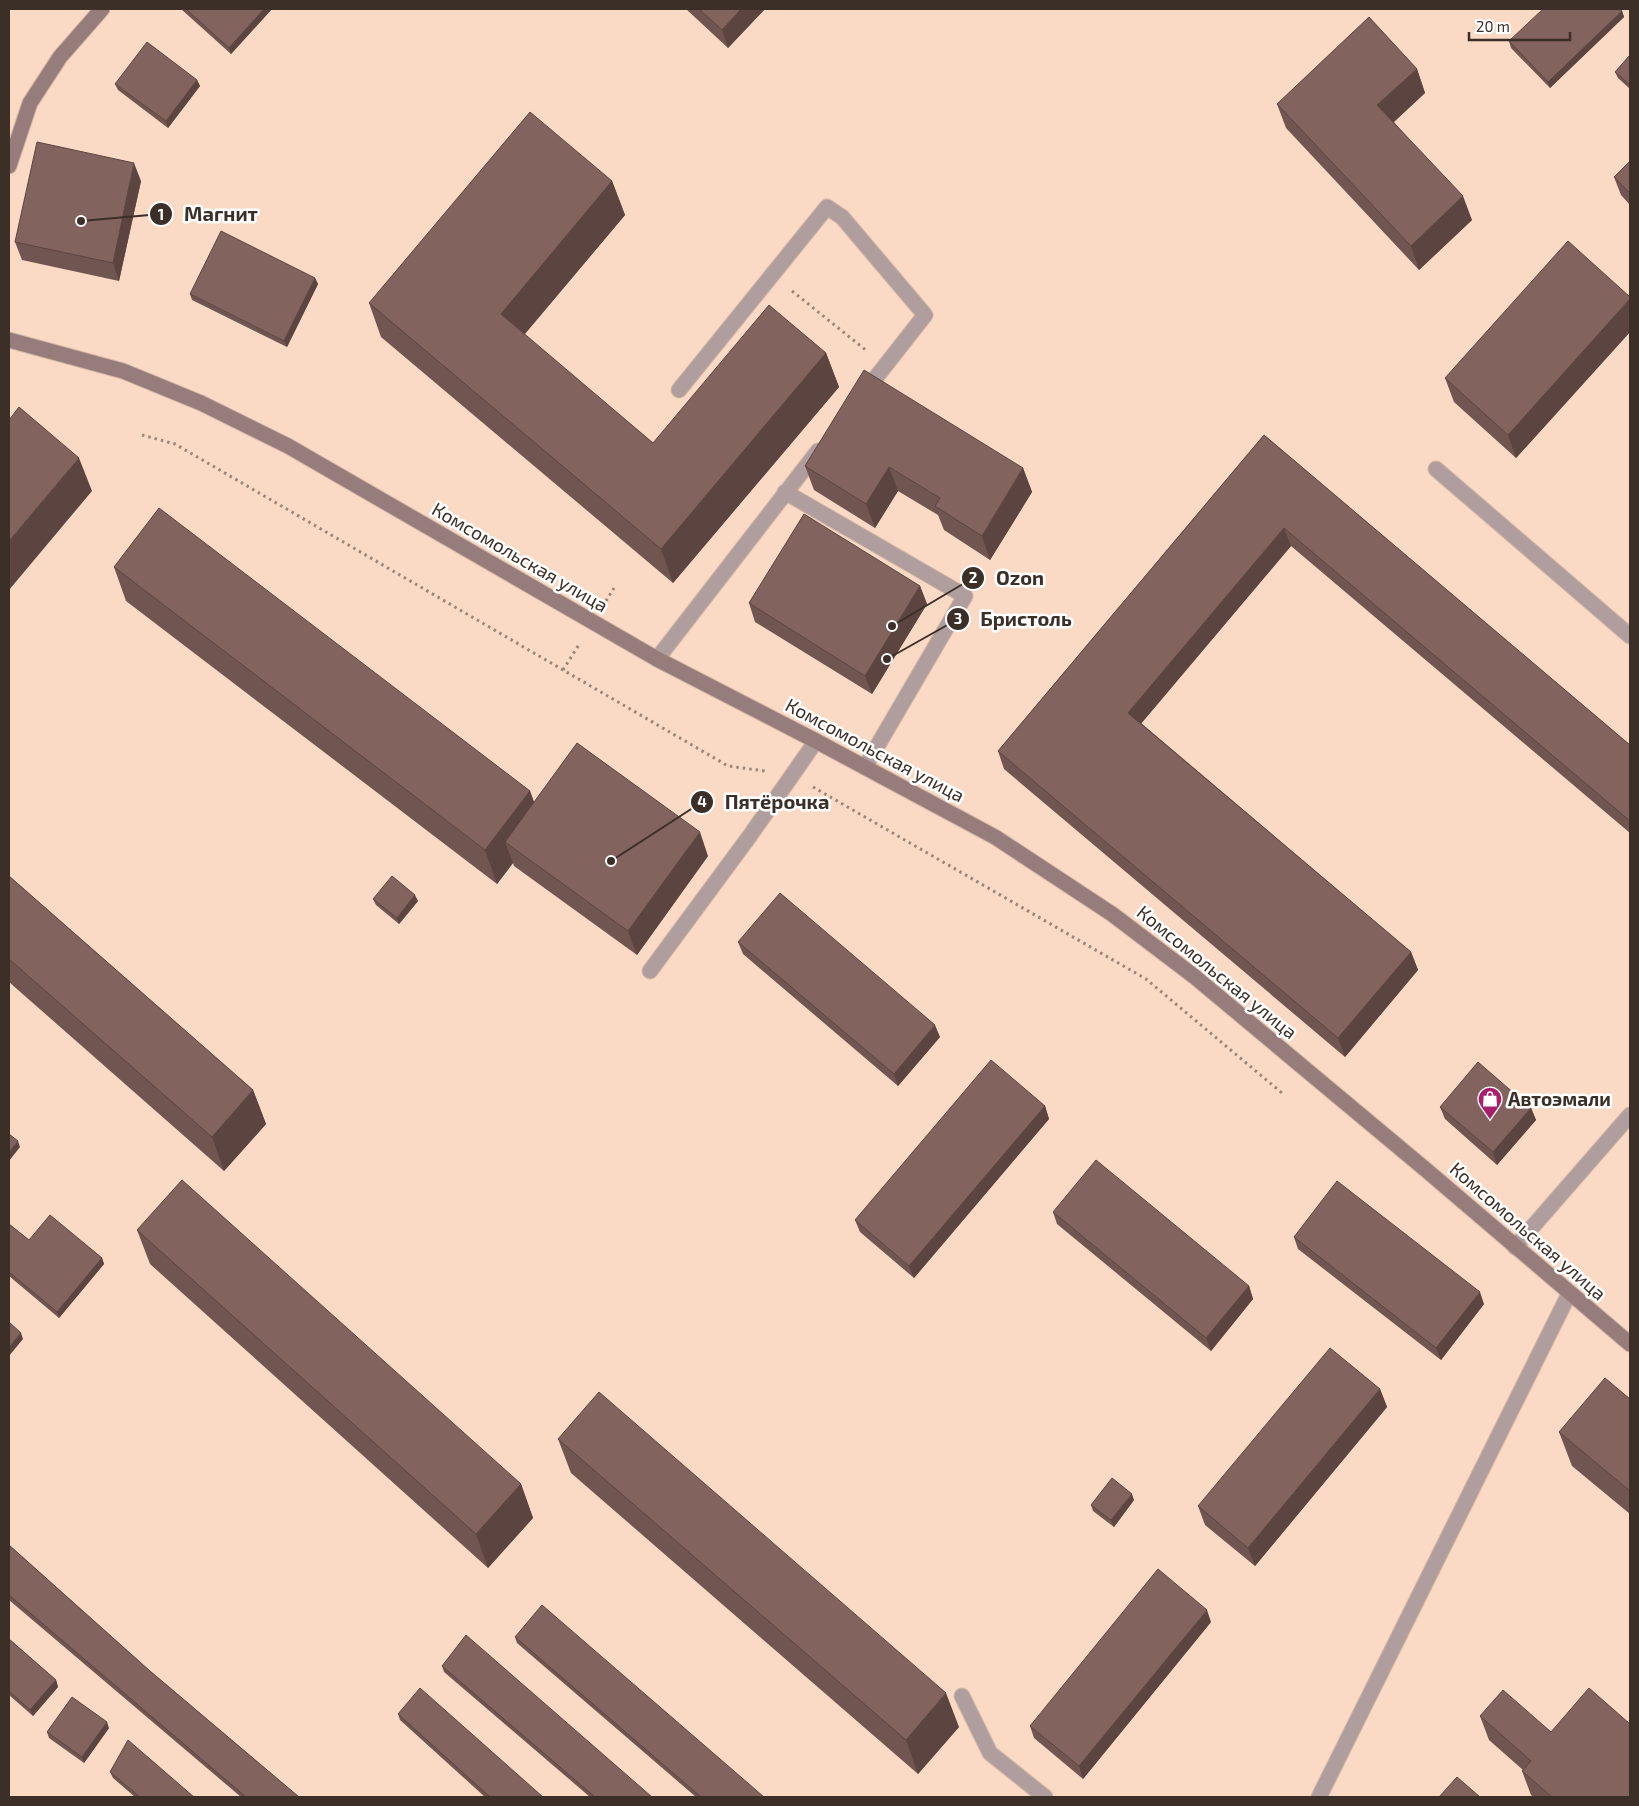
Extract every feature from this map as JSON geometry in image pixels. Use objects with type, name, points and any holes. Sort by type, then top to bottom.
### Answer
[{"type":"street","points":[[9,166],[30,103],[60,57],[102,9]]},
{"type":"street","points":[[679,390],[827,206],[842,217],[925,315],[856,403]]},
{"type":"street","name":"Комсомольская улица","points":[[9,340],[123,371],[201,404],[288,446],[657,659],[816,741],[995,837],[1112,914],[1247,1020],[1630,1344]]},
{"type":"street","points":[[657,659],[826,440]]},
{"type":"street","points":[[1436,469],[1630,636]]},
{"type":"street","points":[[785,492],[965,596],[865,767]]},
{"type":"street","points":[[650,971],[816,741]]},
{"type":"street","points":[[1515,1247],[1630,1115]]},
{"type":"street","points":[[1319,1797],[1569,1294]]},
{"type":"street","points":[[962,1696],[990,1753],[1045,1797]]},
{"type":"path","points":[[772,275],[886,365]]},
{"type":"path","points":[[142,435],[175,444],[728,766],[793,775],[1146,979],[1282,1093]]},
{"type":"building","points":[[186,9],[264,9],[229,48]]},
{"type":"building","points":[[699,9],[741,9],[722,30]]},
{"type":"building","points":[[1543,9],[1620,9],[1622,11],[1548,82],[1509,41]]},
{"type":"building","points":[[1369,17],[1417,69],[1377,105],[1463,196],[1411,246],[1277,104]]},
{"type":"building","points":[[147,42],[197,80],[166,121],[115,84]]},
{"type":"building","points":[[1630,55],[1630,85],[1615,72]]},
{"type":"building","points":[[530,112],[612,181],[501,314],[653,443],[769,305],[826,353],[661,549],[369,303]]},
{"type":"building","points":[[37,142],[134,163],[113,263],[15,242]]},
{"type":"building","points":[[1630,161],[1630,193],[1614,177]]},
{"type":"building","points":[[221,231],[315,278],[284,341],[190,294]]},
{"type":"building","points":[[1568,241],[1630,299],[1508,435],[1445,378]]},
{"type":"building","points":[[864,370],[1023,468],[982,536],[935,506],[940,498],[889,467],[866,504],[805,466]]},
{"type":"building","points":[[19,407],[79,458],[9,541],[9,420]]},
{"type":"building","points":[[1264,435],[1630,745],[1630,821],[1284,528],[1128,713],[1411,952],[1338,1038],[998,751]]},
{"type":"building","points":[[159,508],[530,791],[485,850],[114,567]]},
{"type":"building","points":[[804,514],[920,586],[865,676],[749,603]]},
{"type":"building","points":[[577,743],[700,832],[628,931],[505,842]]},
{"type":"building","points":[[9,876],[253,1090],[212,1137],[9,959]]},
{"type":"building","points":[[392,876],[415,895],[397,918],[373,899]]},
{"type":"building","points":[[780,893],[935,1025],[894,1074],[738,942]]},
{"type":"building","points":[[991,1060],[1045,1106],[909,1266],[855,1220]]},
{"type":"building","name":"Автоэмали","points":[[1478,1062],[1531,1108],[1493,1152],[1440,1107]]},
{"type":"building","points":[[9,1134],[18,1141],[9,1152]]},
{"type":"building","points":[[1096,1160],[1249,1286],[1206,1338],[1053,1212]]},
{"type":"building","points":[[182,1180],[521,1484],[476,1534],[137,1230]]},
{"type":"building","points":[[1337,1181],[1480,1292],[1436,1348],[1294,1237]]},
{"type":"building","points":[[50,1215],[102,1258],[57,1312],[9,1272],[9,1224],[29,1240]]},
{"type":"building","points":[[9,1322],[21,1333],[9,1347]]},
{"type":"building","points":[[1330,1348],[1380,1389],[1248,1548],[1198,1506]]},
{"type":"building","points":[[1605,1378],[1630,1399],[1630,1491],[1559,1432]]},
{"type":"building","points":[[599,1392],[946,1693],[906,1740],[558,1439]]},
{"type":"building","points":[[1112,1478],[1132,1494],[1111,1520],[1091,1505]]},
{"type":"building","points":[[9,1545],[150,1671],[299,1797],[246,1797],[9,1595]]},
{"type":"building","points":[[1158,1569],[1207,1610],[1079,1766],[1030,1726]]},
{"type":"building","points":[[542,1605],[764,1797],[701,1797],[515,1637]]},
{"type":"building","points":[[466,1635],[652,1797],[595,1797],[442,1666]]},
{"type":"building","points":[[9,1639],[56,1680],[30,1710],[9,1691]]},
{"type":"building","points":[[420,1688],[543,1797],[490,1797],[398,1714]]},
{"type":"building","points":[[1589,1688],[1630,1724],[1630,1797],[1552,1797],[1522,1771],[1531,1761],[1480,1716],[1503,1690],[1551,1732]]},
{"type":"building","points":[[72,1697],[107,1722],[82,1757],[47,1732]]},
{"type":"building","points":[[128,1740],[194,1797],[140,1797],[110,1772]]},
{"type":"building","points":[[1457,1777],[1480,1797],[1439,1797]]},
{"type":"place","name":"Магнит","points":[[81,221]]},
{"type":"place","name":"Ozon","points":[[892,626]]},
{"type":"place","name":"Бристоль","points":[[887,659]]},
{"type":"place","name":"Пятёрочка","points":[[611,861]]},
{"type":"place","name":"Автоэмали","points":[[1490,1120]]}]
